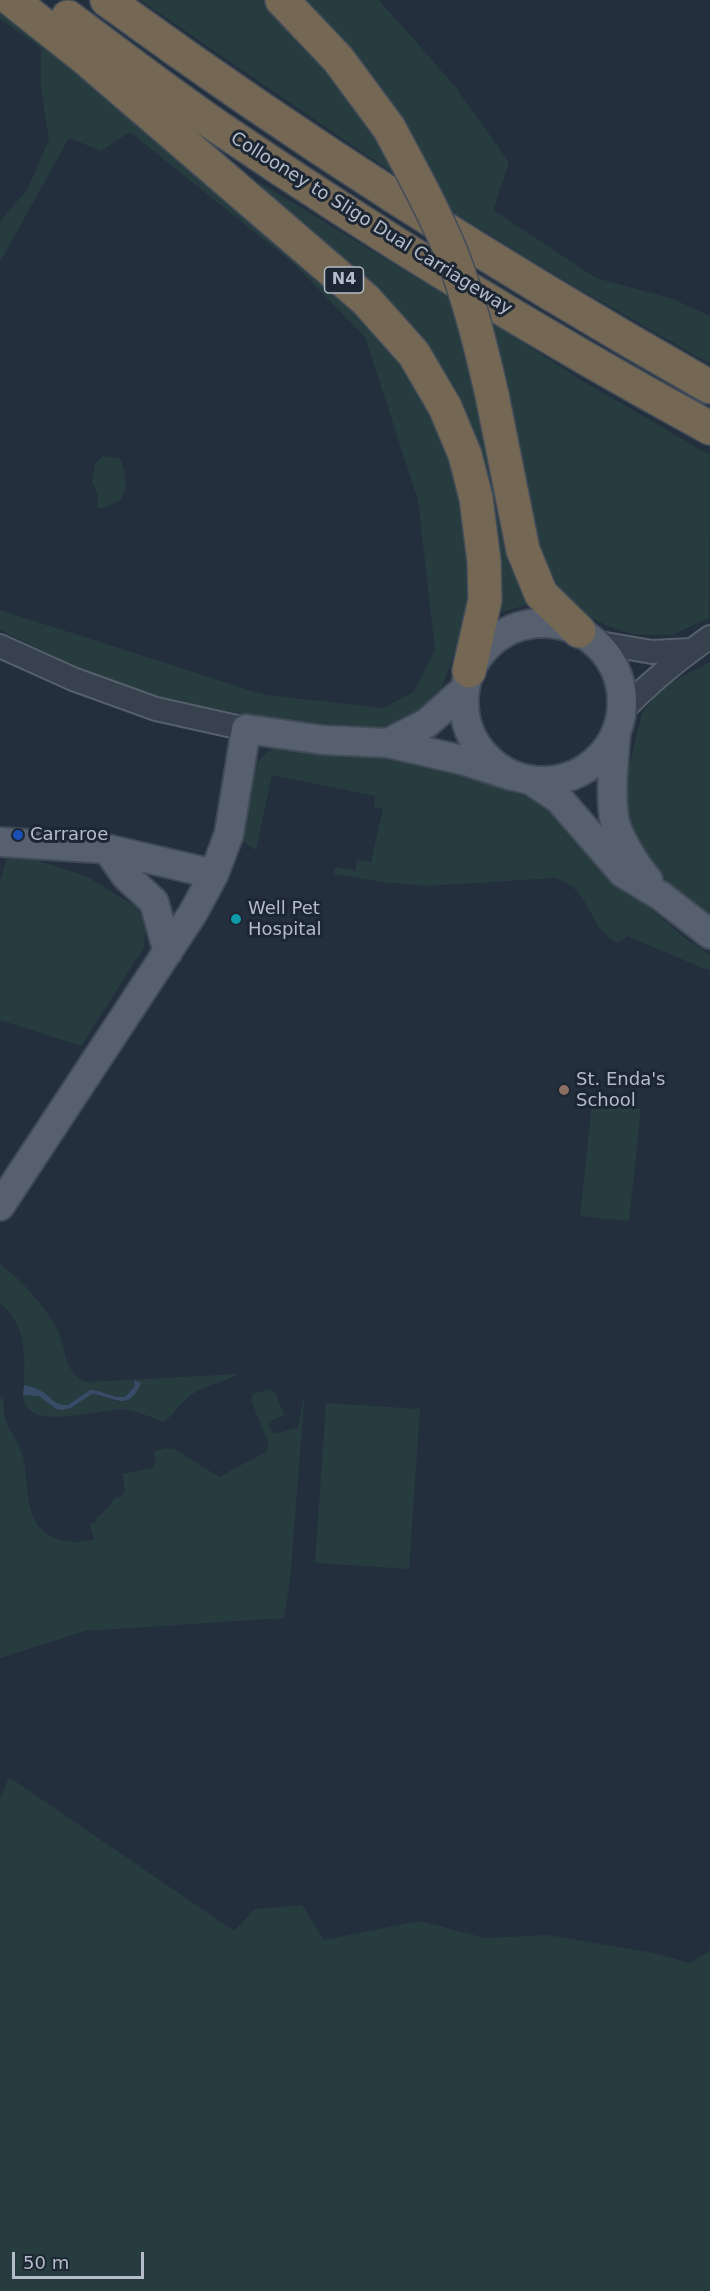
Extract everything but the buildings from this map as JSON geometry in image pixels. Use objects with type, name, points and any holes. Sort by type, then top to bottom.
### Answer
[{"type":"highway","name":"N4","points":[[12,0],[85,58],[358,293],[390,324],[414,354],[445,407],[465,455],[476,498],[484,561],[485,600],[467,681]]},
{"type":"highway","name":"Collooney to Sligo Dual Carriageway","points":[[44,0],[217,126],[345,210],[609,373],[710,428]]},
{"type":"highway","name":"Collooney to Sligo Dual Carriageway","points":[[107,0],[234,90],[372,183],[509,269],[710,387]]},
{"type":"highway","points":[[282,0],[338,59],[389,128],[422,189],[451,253],[476,327],[523,550],[541,594],[586,636]]},
{"type":"main road","points":[[388,743],[427,723],[467,681],[481,652],[496,638],[516,627],[537,623],[558,624],[586,636],[607,655],[616,672],[621,692],[613,775],[614,820],[634,863],[660,896]]},
{"type":"main road","points":[[467,681],[464,711],[468,730],[478,749],[493,765],[559,799],[623,873],[660,896],[710,934]]},
{"type":"main road","points":[[0,1206],[168,952],[214,874],[229,834],[246,729],[323,740],[388,743],[462,760],[522,778],[554,781],[574,775],[592,764],[606,750],[619,722]]},
{"type":"main road","points":[[0,842],[107,849],[214,874]]},
{"type":"main road","points":[[107,849],[126,876],[154,902],[168,952]]},
{"type":"street","points":[[586,636],[652,652],[691,650]]},
{"type":"street","points":[[619,722],[640,692],[710,637]]},
{"type":"street","points":[[0,646],[73,680],[156,709],[246,729]]},
{"type":"green space","points":[[140,0],[266,0],[341,83],[403,180]]},
{"type":"green space","points":[[302,0],[379,0],[454,85],[509,162],[493,210],[596,278],[673,299],[710,316],[710,364],[562,279],[448,209],[435,178],[404,126]]},
{"type":"green space","points":[[0,5],[358,308],[409,373],[438,424],[455,467],[474,571],[463,631],[433,710],[409,725],[374,728],[258,717],[166,699],[91,674],[0,630],[0,610],[265,695],[383,708],[414,692],[435,650],[418,500],[365,337],[294,264],[130,132],[101,151],[69,138],[0,262],[0,221],[27,190],[49,140],[41,88],[41,48],[0,19]]},
{"type":"green space","points":[[257,181],[455,301],[529,604],[496,614],[457,410],[294,219]]},
{"type":"green space","points":[[489,320],[576,377],[710,455],[709,618],[672,635],[633,634],[607,626],[559,599],[539,568]]},
{"type":"green space","points":[[103,456],[120,458],[126,485],[125,492],[116,503],[97,509],[98,495],[92,482],[95,463]]},
{"type":"green space","points":[[710,662],[710,916],[672,887],[637,847],[626,817],[627,776],[642,713],[662,687]]},
{"type":"green space","points":[[280,746],[413,754],[551,806],[621,884],[685,938],[710,955],[710,969],[705,969],[627,936],[618,943],[600,928],[576,891],[567,883],[555,878],[426,886],[334,874],[335,867],[355,871],[357,860],[371,862],[383,809],[374,807],[375,796],[272,775],[256,850],[238,838],[252,767],[268,751]]},
{"type":"green space","points":[[12,852],[88,877],[138,908],[146,927],[144,947],[81,1046],[0,1020],[0,883],[7,857]]},
{"type":"green space","points":[[592,1104],[641,1109],[629,1221],[580,1216]]},
{"type":"green space","points":[[0,1264],[31,1292],[44,1309],[60,1335],[72,1371],[86,1382],[239,1374],[191,1395],[164,1422],[124,1409],[63,1417],[35,1413],[27,1407],[23,1395],[35,1395],[43,1398],[50,1405],[71,1408],[92,1394],[120,1402],[140,1386],[135,1383],[126,1396],[115,1398],[97,1390],[75,1402],[61,1405],[24,1385],[22,1340],[15,1320],[0,1303]]},
{"type":"green space","points":[[270,1389],[275,1392],[284,1415],[268,1422],[273,1434],[298,1428],[305,1390],[290,1581],[284,1618],[85,1631],[0,1658],[0,1397],[4,1396],[7,1423],[23,1457],[30,1506],[39,1527],[61,1540],[78,1542],[94,1539],[90,1524],[97,1522],[96,1517],[102,1514],[117,1496],[120,1498],[126,1489],[123,1474],[152,1468],[156,1460],[154,1451],[175,1449],[219,1477],[267,1451],[269,1445],[251,1400],[253,1394]]},
{"type":"green space","points":[[326,1403],[420,1409],[409,1569],[315,1563]]},
{"type":"green space","points":[[9,1777],[234,1931],[255,1909],[302,1905],[324,1940],[420,1921],[485,1938],[548,1935],[654,1953],[689,1963],[710,1951],[710,2291],[0,2291],[0,1799]]},
{"type":"water","points":[[134,1380],[141,1383],[131,1398],[125,1401],[92,1394],[71,1408],[62,1410],[56,1409],[39,1396],[23,1395],[24,1385],[41,1391],[57,1403],[68,1405],[90,1390],[117,1397],[126,1396],[135,1386]]},
{"type":"place","name":"Carraroe","points":[[18,835]]},
{"type":"place","name":"Well Pet Hospital","points":[[236,919]]},
{"type":"place","name":"St. Enda's School","points":[[564,1090]]}]
